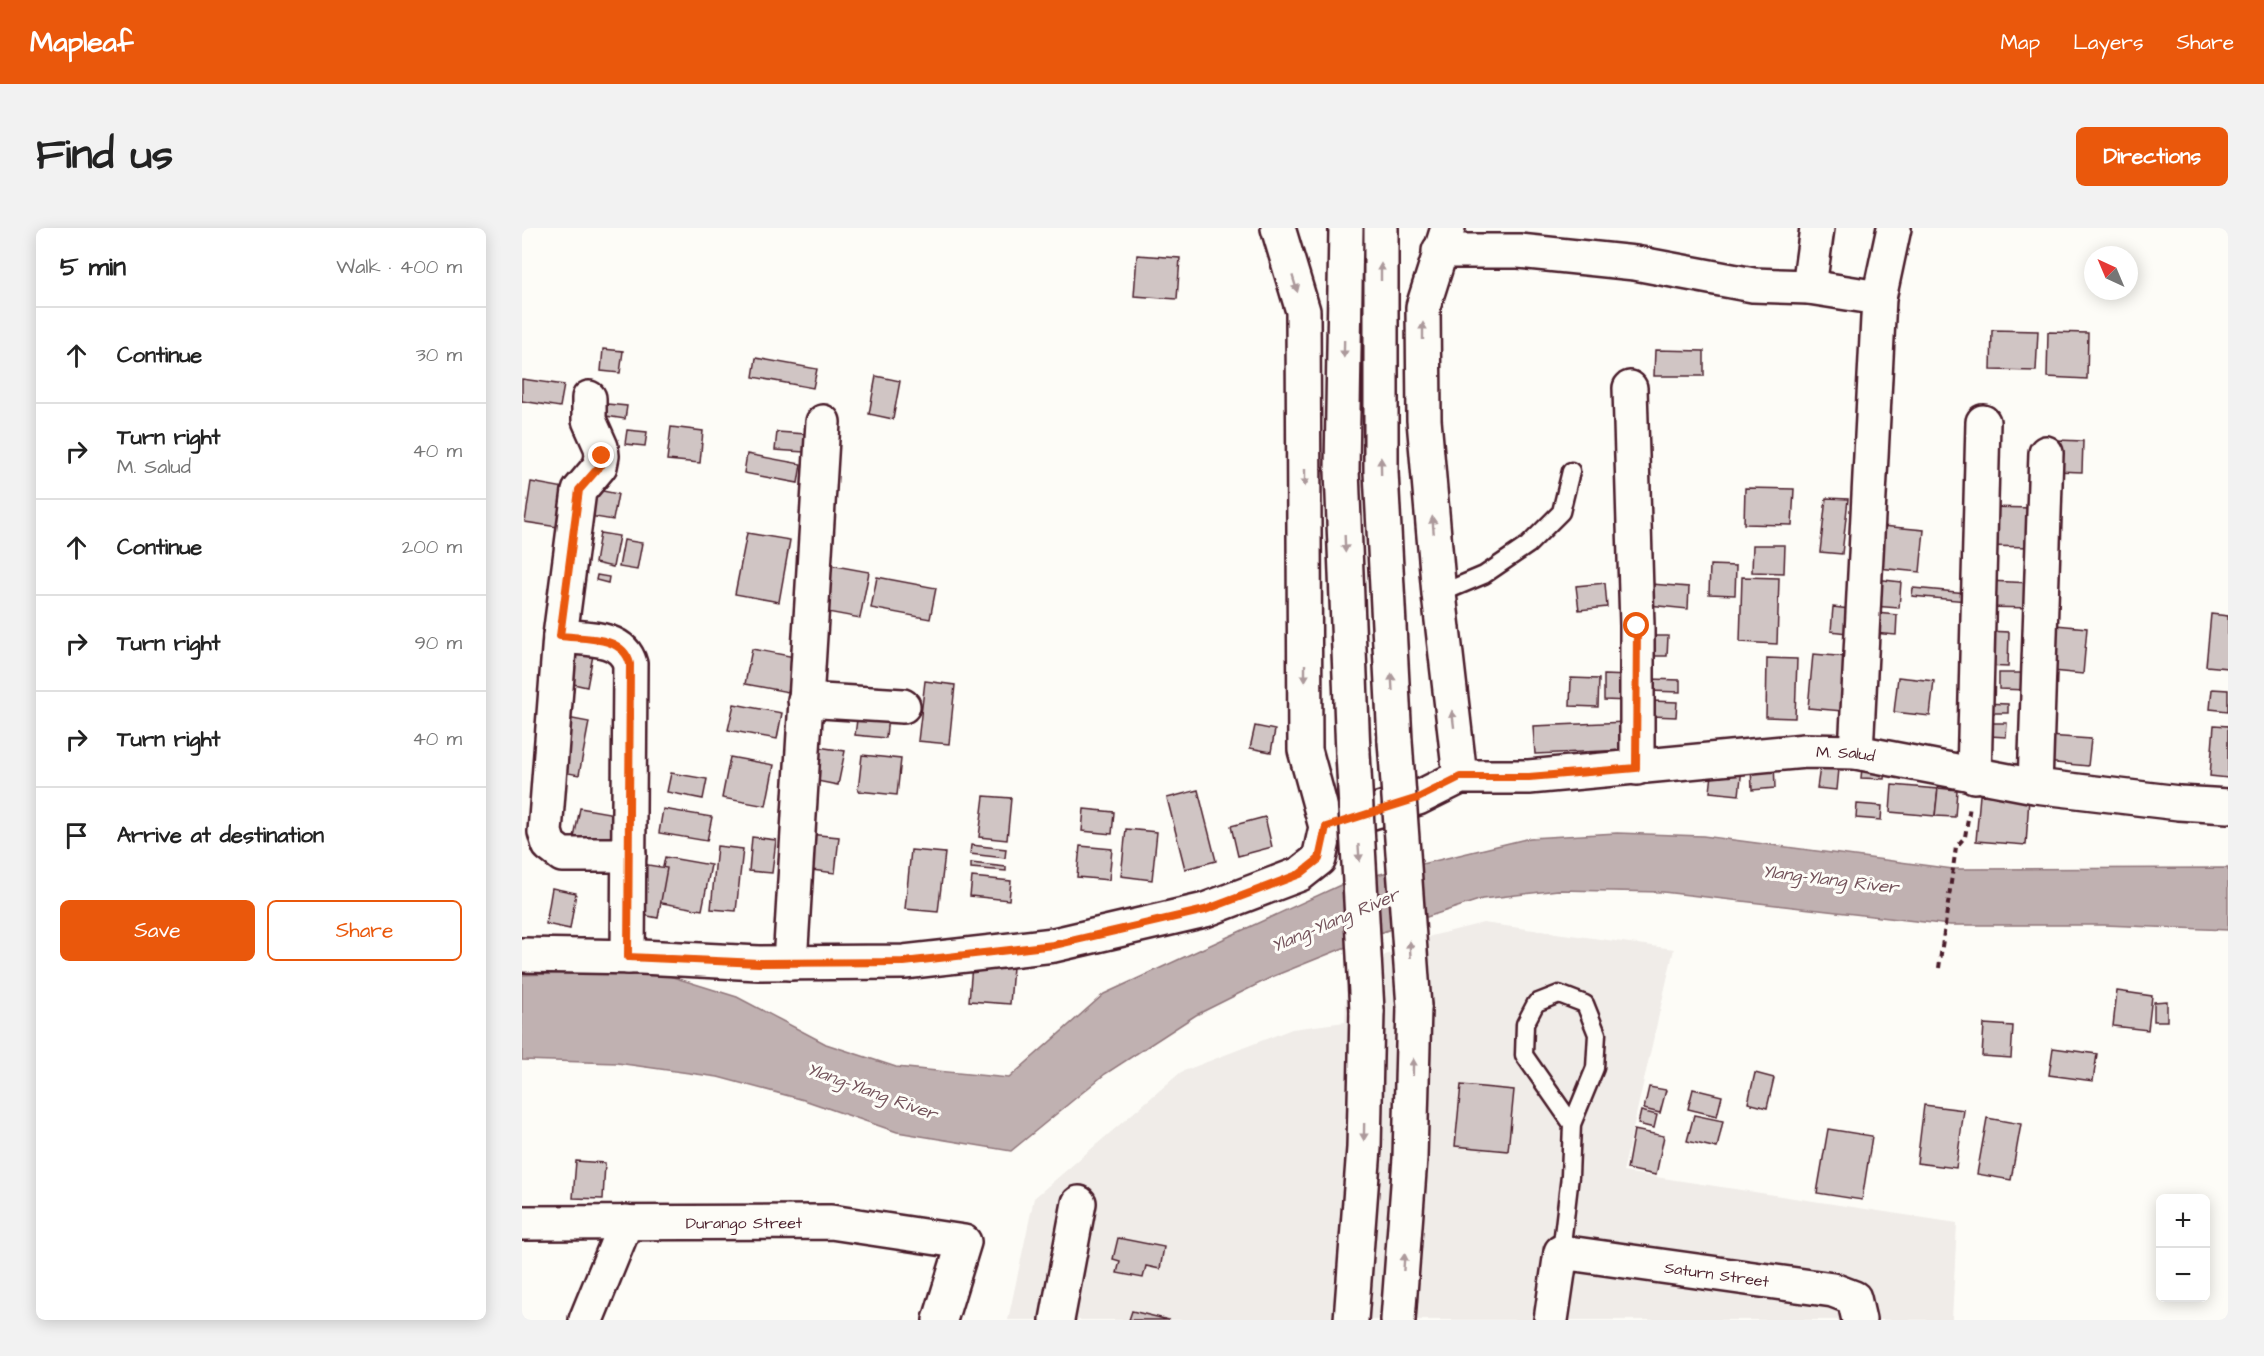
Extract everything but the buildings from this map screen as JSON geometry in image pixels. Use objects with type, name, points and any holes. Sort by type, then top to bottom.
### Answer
[{"type":"street","points":[[522,956],[790,963],[904,962],[1054,945],[1205,910],[1300,874],[1319,859],[1326,827],[1305,750],[1304,311],[1278,228]]},
{"type":"street","points":[[1346,228],[1342,470],[1353,753],[1367,1011],[1364,1148],[1351,1320]]},
{"type":"street","points":[[1382,228],[1381,472],[1395,741],[1414,1007],[1410,1158],[1398,1320]]},
{"type":"street","points":[[1809,287],[1817,228]]},
{"type":"street","points":[[1856,752],[1879,298],[1894,228]]},
{"type":"street","points":[[1326,827],[1418,798],[1460,777],[1439,594],[1424,420],[1423,307],[1444,240],[1519,251],[1635,263],[1753,285],[1809,287],[1879,298]]},
{"type":"street","points":[[1630,388],[1637,626],[1636,768]]},
{"type":"street","points":[[589,398],[589,420],[601,447],[602,456],[600,466],[579,490],[560,636],[546,838],[556,853],[562,855],[629,855]]},
{"type":"street","points":[[790,963],[823,422]]},
{"type":"street","points":[[1972,789],[1983,422]]},
{"type":"street","points":[[2035,786],[2046,453]]},
{"type":"street","points":[[560,636],[610,642],[620,647],[629,660],[628,957]]},
{"type":"street","points":[[805,700],[903,706]]},
{"type":"street","name":"M. Salud","points":[[1460,777],[1529,777],[1636,768],[1724,757],[1806,751],[1856,752],[1903,759],[1972,789],[2035,786],[2170,802],[2228,806]]},
{"type":"street","points":[[1064,1316],[1080,1203]]},
{"type":"street","points":[[586,1320],[626,1222]]},
{"type":"street","name":"Durango Street","points":[[522,1223],[831,1222],[964,1242],[940,1320]]},
{"type":"street","points":[[1551,1320],[1561,1252]]},
{"type":"street","name":"Saturn Street","points":[[1561,1252],[1833,1290],[1854,1298],[1859,1319]]},
{"type":"lane","points":[[1439,594],[1484,575],[1528,545],[1561,512],[1570,471]]},
{"type":"lane","points":[[1561,1252],[1570,1176],[1572,1125],[1594,1068],[1597,1034],[1585,1004],[1559,994],[1536,1003],[1525,1024],[1524,1055],[1572,1125]]},
{"type":"path","points":[[1939,968],[1956,848],[1965,837],[1972,789]]},
{"type":"shaded area","points":[[1483,923],[1674,949],[1623,1172],[1957,1223],[1952,1320],[1008,1320],[1034,1198],[1181,1072],[1292,1029],[1345,1022],[1347,971],[1431,936]]},
{"type":"water","name":"Ylang-Ylang River","points":[[1617,833],[1703,836],[1953,869],[2228,868],[2228,930],[2104,925],[1950,925],[1663,892],[1558,890],[1482,899],[1393,928],[1274,976],[1196,1015],[1105,1074],[1011,1151],[897,1132],[804,1100],[718,1077],[617,1063],[522,1060],[522,975],[650,970],[737,997],[826,1044],[896,1067],[1009,1078],[1104,994],[1347,882],[1530,838]]},
{"type":"route","points":[[602,456],[600,466],[579,490],[560,636],[610,642],[623,650],[630,664],[628,957],[759,963],[904,962],[1054,945],[1205,910],[1300,874],[1319,859],[1326,827],[1418,798],[1460,777],[1529,777],[1636,768],[1637,626]]}]
